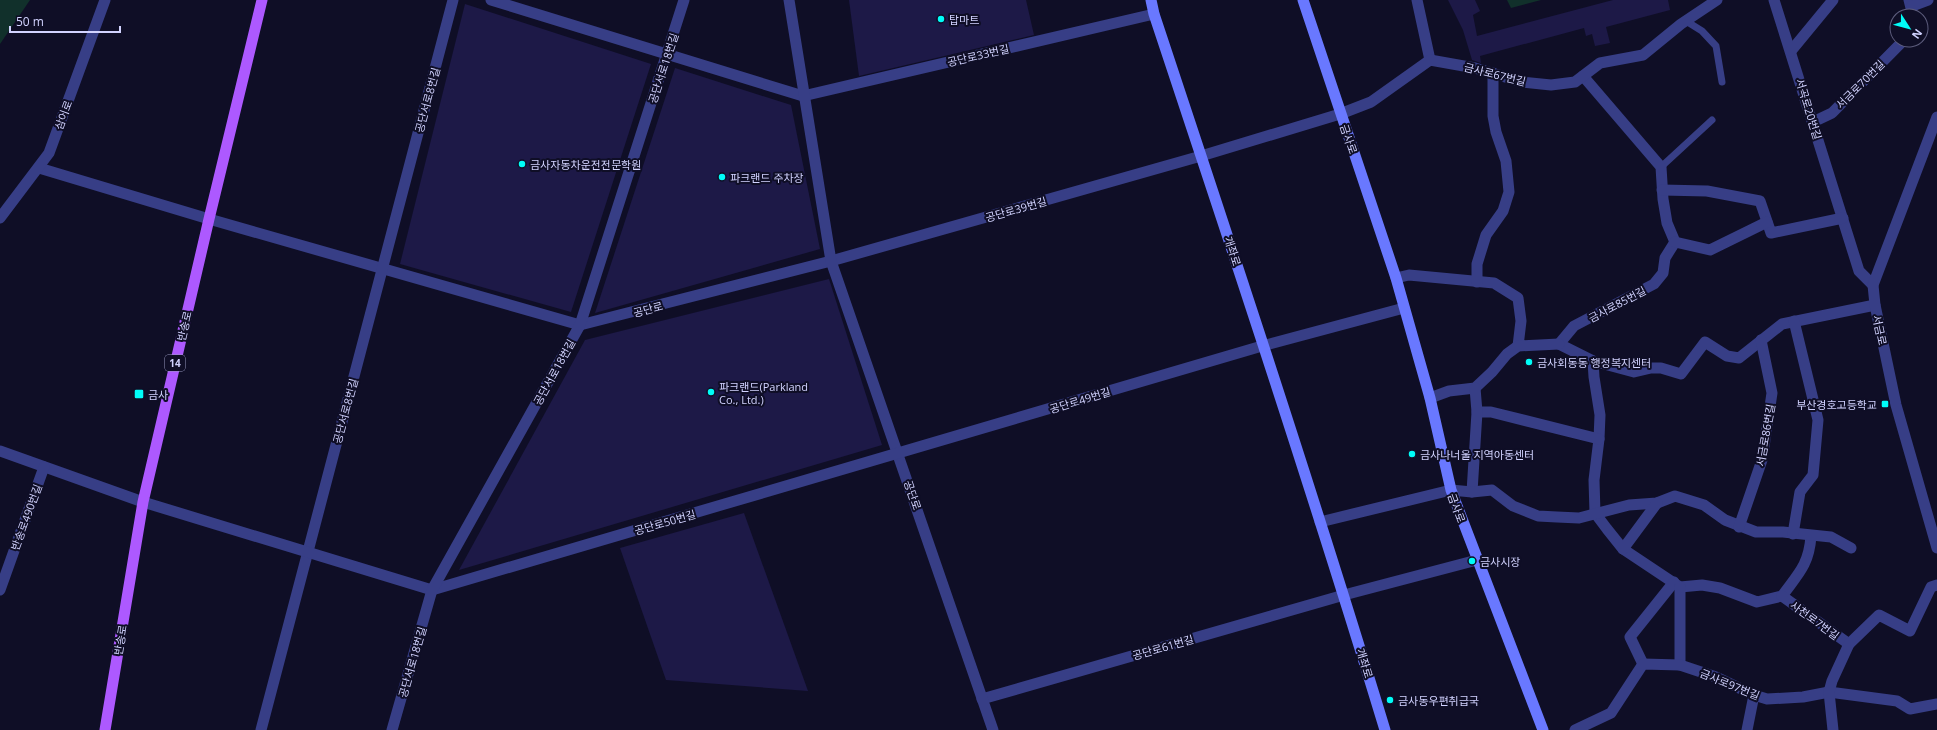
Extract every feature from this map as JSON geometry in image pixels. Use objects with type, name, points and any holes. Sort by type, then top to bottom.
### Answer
[{"type":"main road","name":"반송로","points":[[105,730],[143,502],[262,0]]},
{"type":"main road","name":"개좌로","points":[[1151,0],[1154,14],[1239,270],[1262,346],[1344,596],[1386,730]]},
{"type":"main road","name":"금사로","points":[[1303,0],[1396,278],[1430,398],[1451,490],[1543,730]]},
{"type":"street","name":"삼어로","points":[[0,218],[49,153],[105,0]]},
{"type":"street","name":"공단서로8번길","points":[[261,730],[453,0]]},
{"type":"street","points":[[491,0],[803,96]]},
{"type":"street","name":"공단서로18번길","points":[[392,730],[432,590],[580,325],[684,0]]},
{"type":"street","name":"공단로","points":[[789,0],[803,96],[832,261],[993,730]]},
{"type":"street","points":[[1201,156],[1340,114],[1371,102],[1430,60],[1417,0]]},
{"type":"street","name":"금사로67번길","points":[[1430,60],[1475,68],[1522,82],[1551,85],[1575,82],[1600,63],[1643,55],[1686,21],[1717,0]]},
{"type":"street","name":"서곡로20번길","points":[[1774,0],[1859,271],[1873,285]]},
{"type":"street","points":[[1791,51],[1833,0]]},
{"type":"street","points":[[1912,7],[1928,0]]},
{"type":"street","name":"공단로33번길","points":[[803,96],[1154,14]]},
{"type":"street","name":"서금로70번길","points":[[1813,122],[1832,113],[1896,48]]},
{"type":"street","points":[[1477,282],[1478,264],[1486,235],[1503,211],[1509,192],[1506,161],[1496,132],[1493,116],[1493,73]]},
{"type":"street","points":[[1583,76],[1660,167],[1662,190],[1668,223],[1674,242],[1710,250],[1767,222]]},
{"type":"street","name":"서금로","points":[[1937,117],[1873,285],[1875,305],[1896,405],[1937,548]]},
{"type":"street","name":"공단로39번길","points":[[832,261],[1201,156]]},
{"type":"street","points":[[39,168],[209,219],[580,325]]},
{"type":"street","points":[[1662,190],[1707,191],[1760,201],[1771,234],[1843,218]]},
{"type":"street","name":"금사로85번길","points":[[1559,344],[1574,326],[1654,284],[1663,273],[1665,258],[1674,242]]},
{"type":"street","name":"공단로","points":[[580,325],[832,261]]},
{"type":"street","points":[[1396,278],[1409,276],[1494,283],[1518,298],[1521,321],[1518,346]]},
{"type":"street","points":[[1430,398],[1449,391],[1475,388],[1492,372],[1507,354],[1518,346],[1559,344],[1593,361],[1634,372],[1651,368],[1661,368],[1681,374],[1705,342],[1727,356],[1739,358],[1782,324],[1875,305]]},
{"type":"street","points":[[1262,346],[1404,308]]},
{"type":"street","points":[[1793,534],[1800,492],[1813,475],[1818,420],[1794,321]]},
{"type":"street","name":"서금로86번길","points":[[1739,527],[1762,460],[1772,393],[1761,340]]},
{"type":"street","name":"공단로49번길","points":[[898,454],[1262,346]]},
{"type":"street","points":[[1593,361],[1600,415],[1600,439],[1594,480],[1595,513],[1623,549],[1677,585],[1702,585],[1720,588],[1757,602],[1782,596],[1803,567],[1810,553],[1811,536]]},
{"type":"street","points":[[1472,492],[1476,412],[1475,388]]},
{"type":"street","points":[[1476,412],[1491,412],[1600,439]]},
{"type":"street","points":[[0,450],[143,502],[432,590]]},
{"type":"street","name":"공단로50번길","points":[[432,590],[898,454]]},
{"type":"street","name":"반송로490번길","points":[[0,590],[44,467]]},
{"type":"street","points":[[1320,522],[1451,490],[1472,492],[1492,490],[1513,506],[1538,516],[1579,518],[1629,505],[1657,503],[1675,496],[1704,505],[1725,520],[1739,527],[1756,532],[1831,537],[1851,548]]},
{"type":"street","points":[[1623,549],[1657,503]]},
{"type":"street","points":[[1344,596],[1477,560]]},
{"type":"street","points":[[1574,730],[1611,713],[1642,664],[1630,638],[1677,585]]},
{"type":"street","points":[[1677,585],[1680,665]]},
{"type":"street","name":"사천로7번길","points":[[1833,730],[1829,692],[1832,680],[1849,644],[1879,615],[1910,631],[1931,587],[1937,585]]},
{"type":"street","name":"공단로61번길","points":[[982,699],[1344,596]]},
{"type":"street","name":"사천로7번길","points":[[1782,596],[1849,644]]},
{"type":"street","name":"금사로97번길","points":[[1642,664],[1680,665],[1767,699],[1802,697],[1829,692],[1897,701],[1910,710],[1937,704]]},
{"type":"street","points":[[1747,730],[1754,695]]},
{"type":"lane","points":[[1686,21],[1702,31],[1716,46],[1722,82]]},
{"type":"lane","points":[[1660,167],[1712,120]]},
{"type":"green space","points":[[0,0],[30,0],[0,44]]},
{"type":"green space","points":[[1507,0],[1541,0],[1511,8]]},
{"type":"building","name":"탑마트","points":[[849,0],[1026,0],[1034,35],[859,76]]},
{"type":"building","points":[[1448,0],[1475,0],[1480,11],[1473,15],[1477,36],[1613,0],[1668,0],[1670,10],[1606,27],[1610,43],[1595,46],[1592,34],[1586,36],[1584,28],[1480,56],[1481,63],[1472,60],[1463,30]]},
{"type":"building","name":"금사자동차운전전문학원","points":[[465,4],[651,64],[571,312],[400,264]]},
{"type":"building","name":"파크랜드 주차장","points":[[675,68],[791,105],[820,249],[595,313]]},
{"type":"building","name":"파크랜드(Parkland Co., Ltd.)","points":[[829,279],[882,445],[459,570],[585,340]]},
{"type":"building","points":[[744,513],[808,691],[666,680],[620,548]]},
{"type":"place","name":"탑마트","points":[[941,19]]},
{"type":"place","name":"금사자동차운전전문학원","points":[[522,164]]},
{"type":"place","name":"파크랜드 주차장","points":[[722,177]]},
{"type":"place","name":"금사회동동 행정복지센터","points":[[1529,362]]},
{"type":"place","name":"파크랜드(Parkland Co., Ltd.)","points":[[711,392]]},
{"type":"place","name":"금사","points":[[139,394]]},
{"type":"place","name":"부산경호고등학교","points":[[1885,404]]},
{"type":"place","name":"금사나너울 지역아동센터","points":[[1412,454]]},
{"type":"place","name":"금사시장","points":[[1472,561]]},
{"type":"place","name":"금사동우편취급국","points":[[1390,700]]}]
